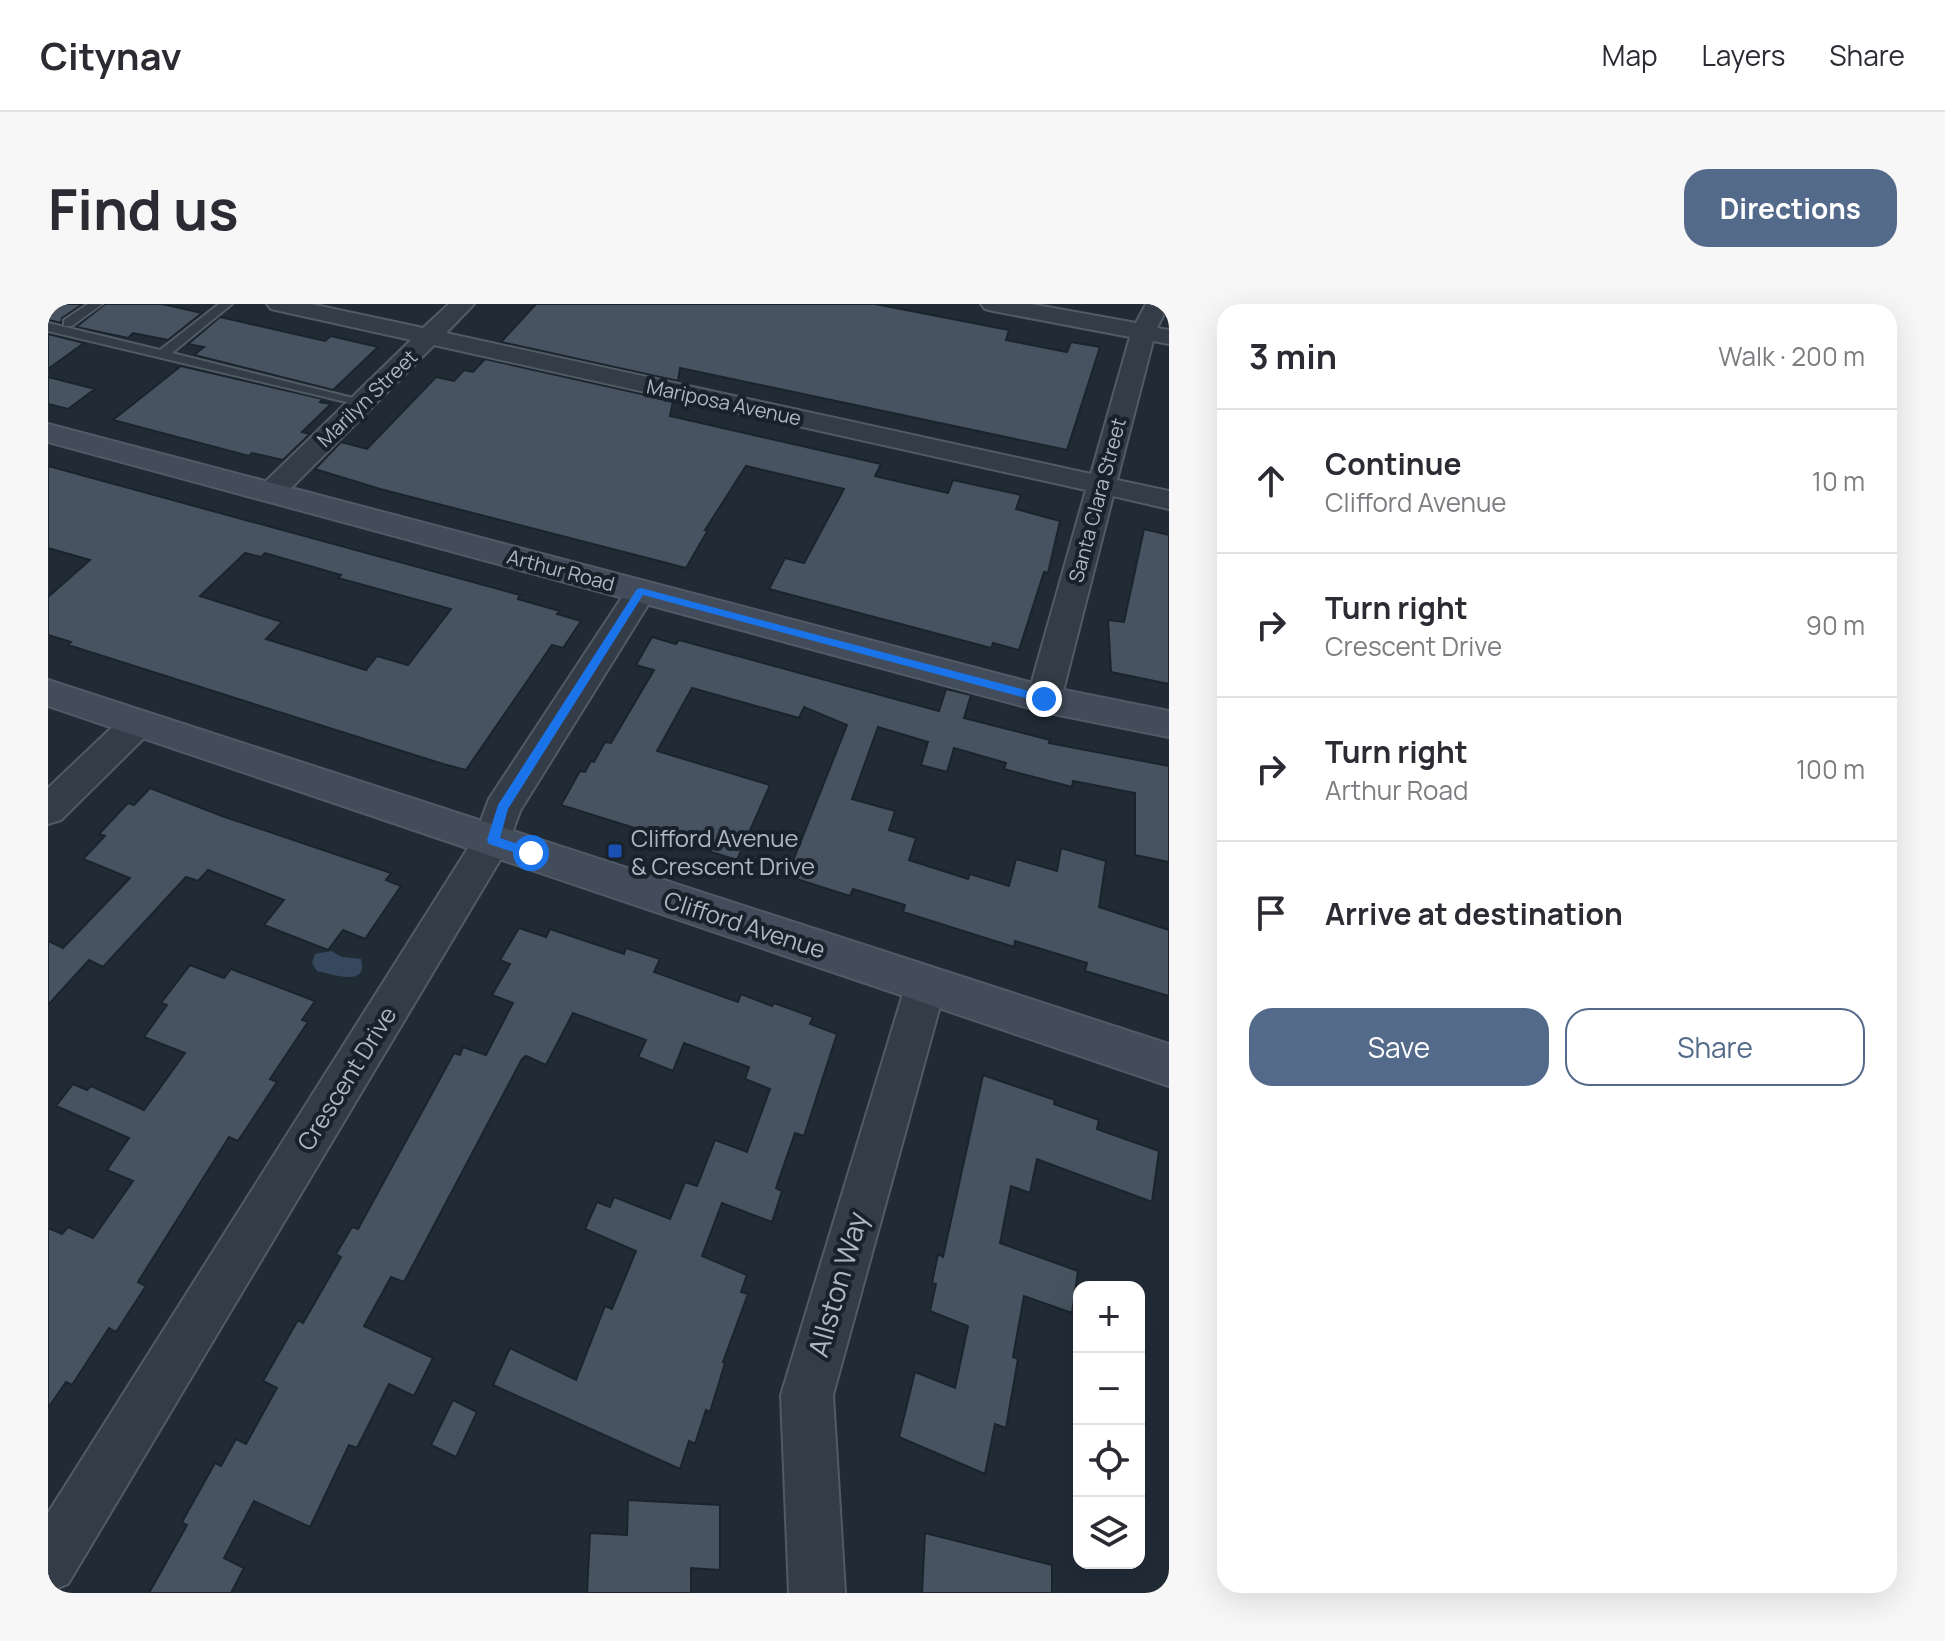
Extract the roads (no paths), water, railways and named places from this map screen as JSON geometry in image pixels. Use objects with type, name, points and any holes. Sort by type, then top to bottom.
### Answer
[{"type":"street","name":"Mariposa Avenue","points":[[279,304],[1169,500]]},
{"type":"street","name":"Marilyn Street","points":[[271,492],[462,304]]},
{"type":"street","points":[[993,304],[1156,335]]},
{"type":"street","name":"Santa Clara Street","points":[[1044,699],[1101,485],[1156,335],[1158,304]]},
{"type":"street","name":"Arthur Road","points":[[48,433],[1044,699],[1169,724]]},
{"type":"street","name":"Crescent Drive","points":[[48,1564],[493,840],[502,809],[641,592]]},
{"type":"street","name":"Clifford Avenue","points":[[48,693],[1169,1065]]},
{"type":"street","points":[[48,810],[138,723]]},
{"type":"street","name":"Allston Way","points":[[817,1593],[807,1395],[926,984]]},
{"type":"lane","points":[[68,323],[96,304]]},
{"type":"lane","points":[[163,354],[226,304]]},
{"type":"lane","points":[[48,327],[363,402]]},
{"type":"water","points":[[331,951],[342,957],[361,959],[360,974],[348,977],[317,971],[312,963],[315,954]]},
{"type":"place","name":"Clifford Avenue & Crescent Drive","points":[[615,851]]}]
